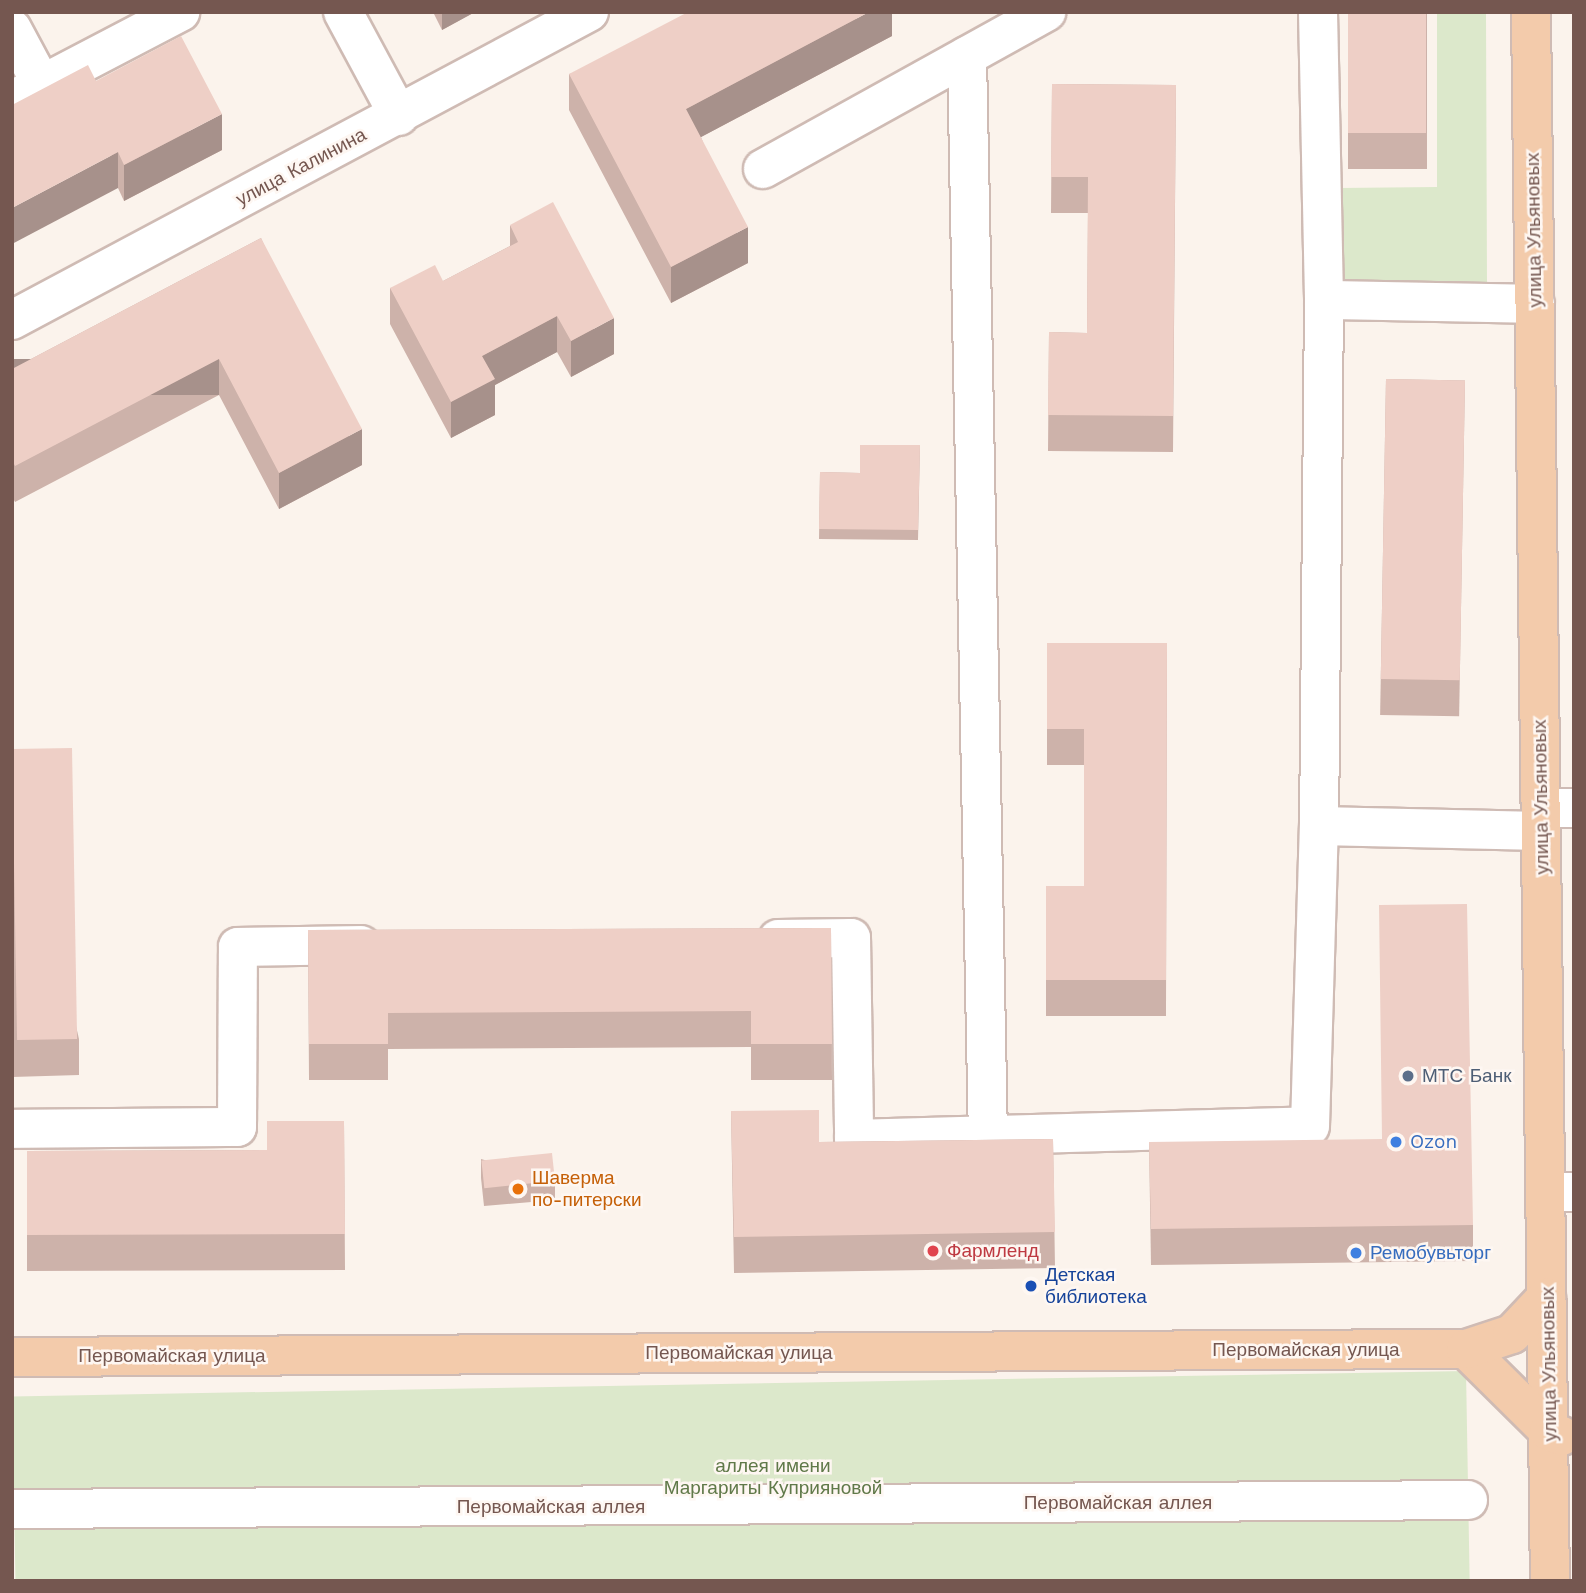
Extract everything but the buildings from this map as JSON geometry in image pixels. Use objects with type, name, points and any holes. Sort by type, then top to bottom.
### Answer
[{"type":"main road","name":"улица Ульяновых","points":[[1531,12],[1535,303],[1552,816],[1560,1192],[1546,1298],[1562,1436],[1563,1514],[1550,1581]]},
{"type":"main road","name":"Первомайская улица","points":[[12,1357],[1466,1349],[1512,1334],[1546,1298]]},
{"type":"main road","points":[[1466,1349],[1562,1436]]},
{"type":"main road","points":[[1520,1581],[1563,1514]]},
{"type":"street","points":[[12,29],[27,92],[180,12]]},
{"type":"street","points":[[343,12],[399,116]]},
{"type":"street","name":"улица Калинина","points":[[12,320],[399,116],[589,12]]},
{"type":"street","points":[[763,169],[1045,12]]},
{"type":"street","points":[[740,940],[851,938],[854,1139],[988,1138],[1310,1126],[1319,826],[1324,300],[1318,12]]},
{"type":"street","points":[[967,56],[988,1138]]},
{"type":"street","points":[[1324,300],[1535,303]]},
{"type":"street","points":[[1319,826],[1552,816]]},
{"type":"street","points":[[12,1129],[237,1127],[239,947],[392,945]]},
{"type":"street","name":"Первомайская аллея","points":[[12,1509],[1468,1500]]},
{"type":"green space","points":[[1437,12],[1486,12],[1487,285],[1340,286],[1340,188],[1437,187]]},
{"type":"green space","name":"аллея имени Маргариты Куприяновой","points":[[1466,1371],[1470,1581],[15,1581],[12,1396]]},
{"type":"place","name":"МТС Банк","points":[[1408,1076]]},
{"type":"place","name":"Ozon","points":[[1396,1142]]},
{"type":"place","name":"Шаверма по-питерски","points":[[518,1189]]},
{"type":"place","name":"Фармленд","points":[[933,1251]]},
{"type":"place","name":"Ремобувьторг","points":[[1356,1253]]},
{"type":"place","name":"Детская библиотека","points":[[1031,1286]]}]
